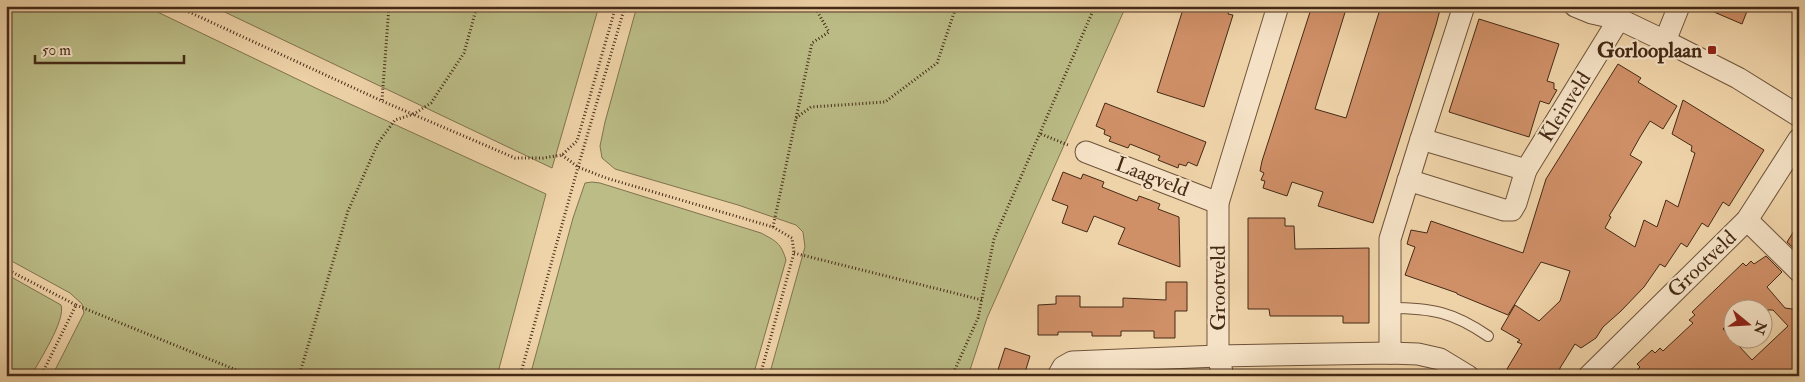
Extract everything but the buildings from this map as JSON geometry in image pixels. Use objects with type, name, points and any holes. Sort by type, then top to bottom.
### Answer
[{"type":"street","name":"Grootveld","points":[[1278,6],[1218,203],[1220,366],[1390,353],[1418,354],[1440,367],[1468,376]]},
{"type":"street","points":[[1390,353],[1390,239],[1464,6]]},
{"type":"street","points":[[1575,6],[1592,13],[1612,13],[1738,78],[1799,116]]},
{"type":"street","points":[[1665,41],[1678,6]]},
{"type":"street","name":"Kleinveld","points":[[1408,180],[1504,210],[1512,210],[1526,170],[1612,13]]},
{"type":"street","points":[[1421,138],[1526,170]]},
{"type":"street","name":"Grootveld","points":[[1589,376],[1747,220],[1799,139]]},
{"type":"street","name":"Laagveld","points":[[1086,152],[1218,203]]},
{"type":"street","points":[[1747,220],[1799,271]]},
{"type":"street","points":[[1058,376],[1063,367],[1072,362],[1220,366]]},
{"type":"lane","points":[[1390,308],[1429,309],[1451,315],[1472,325],[1488,336]]},
{"type":"path","points":[[176,6],[382,101],[515,158],[543,158],[562,155],[577,141],[616,6]]},
{"type":"path","points":[[382,101],[389,6]]},
{"type":"path","points":[[299,376],[348,212],[378,142],[395,120],[414,114],[431,103],[464,53],[477,6]]},
{"type":"path","points":[[520,376],[625,6]]},
{"type":"path","points":[[773,227],[812,43],[829,32],[817,11],[820,6]]},
{"type":"path","points":[[947,6],[955,10]]},
{"type":"path","points":[[796,118],[811,107],[885,102],[937,63],[955,10],[960,6]]},
{"type":"path","points":[[952,376],[978,318],[994,240],[1095,6]]},
{"type":"path","points":[[1041,134],[1086,152]]},
{"type":"path","points":[[562,155],[578,167],[606,178],[773,227],[792,238],[794,253],[760,376]]},
{"type":"path","points":[[794,253],[982,300]]},
{"type":"path","points":[[6,268],[76,305],[251,376]]},
{"type":"path","points":[[40,376],[76,305]]},
{"type":"green space","points":[[6,6],[145,6],[324,92],[546,194],[497,376],[52,376],[84,313],[82,304],[70,293],[6,258]]},
{"type":"green space","points":[[212,6],[599,6],[552,168]]},
{"type":"green space","points":[[637,6],[1126,6],[987,318],[968,376],[769,376],[805,247],[803,232],[796,225],[738,205],[615,169],[602,158],[600,146],[605,122]]},
{"type":"green space","points":[[592,182],[761,233],[780,246],[786,260],[753,376],[530,376],[573,218],[585,183]]},
{"type":"green space","points":[[6,274],[61,305],[60,320],[56,330],[31,376],[6,376]]},
{"type":"place","name":"Gorlooplaan","points":[[1712,50]]}]
